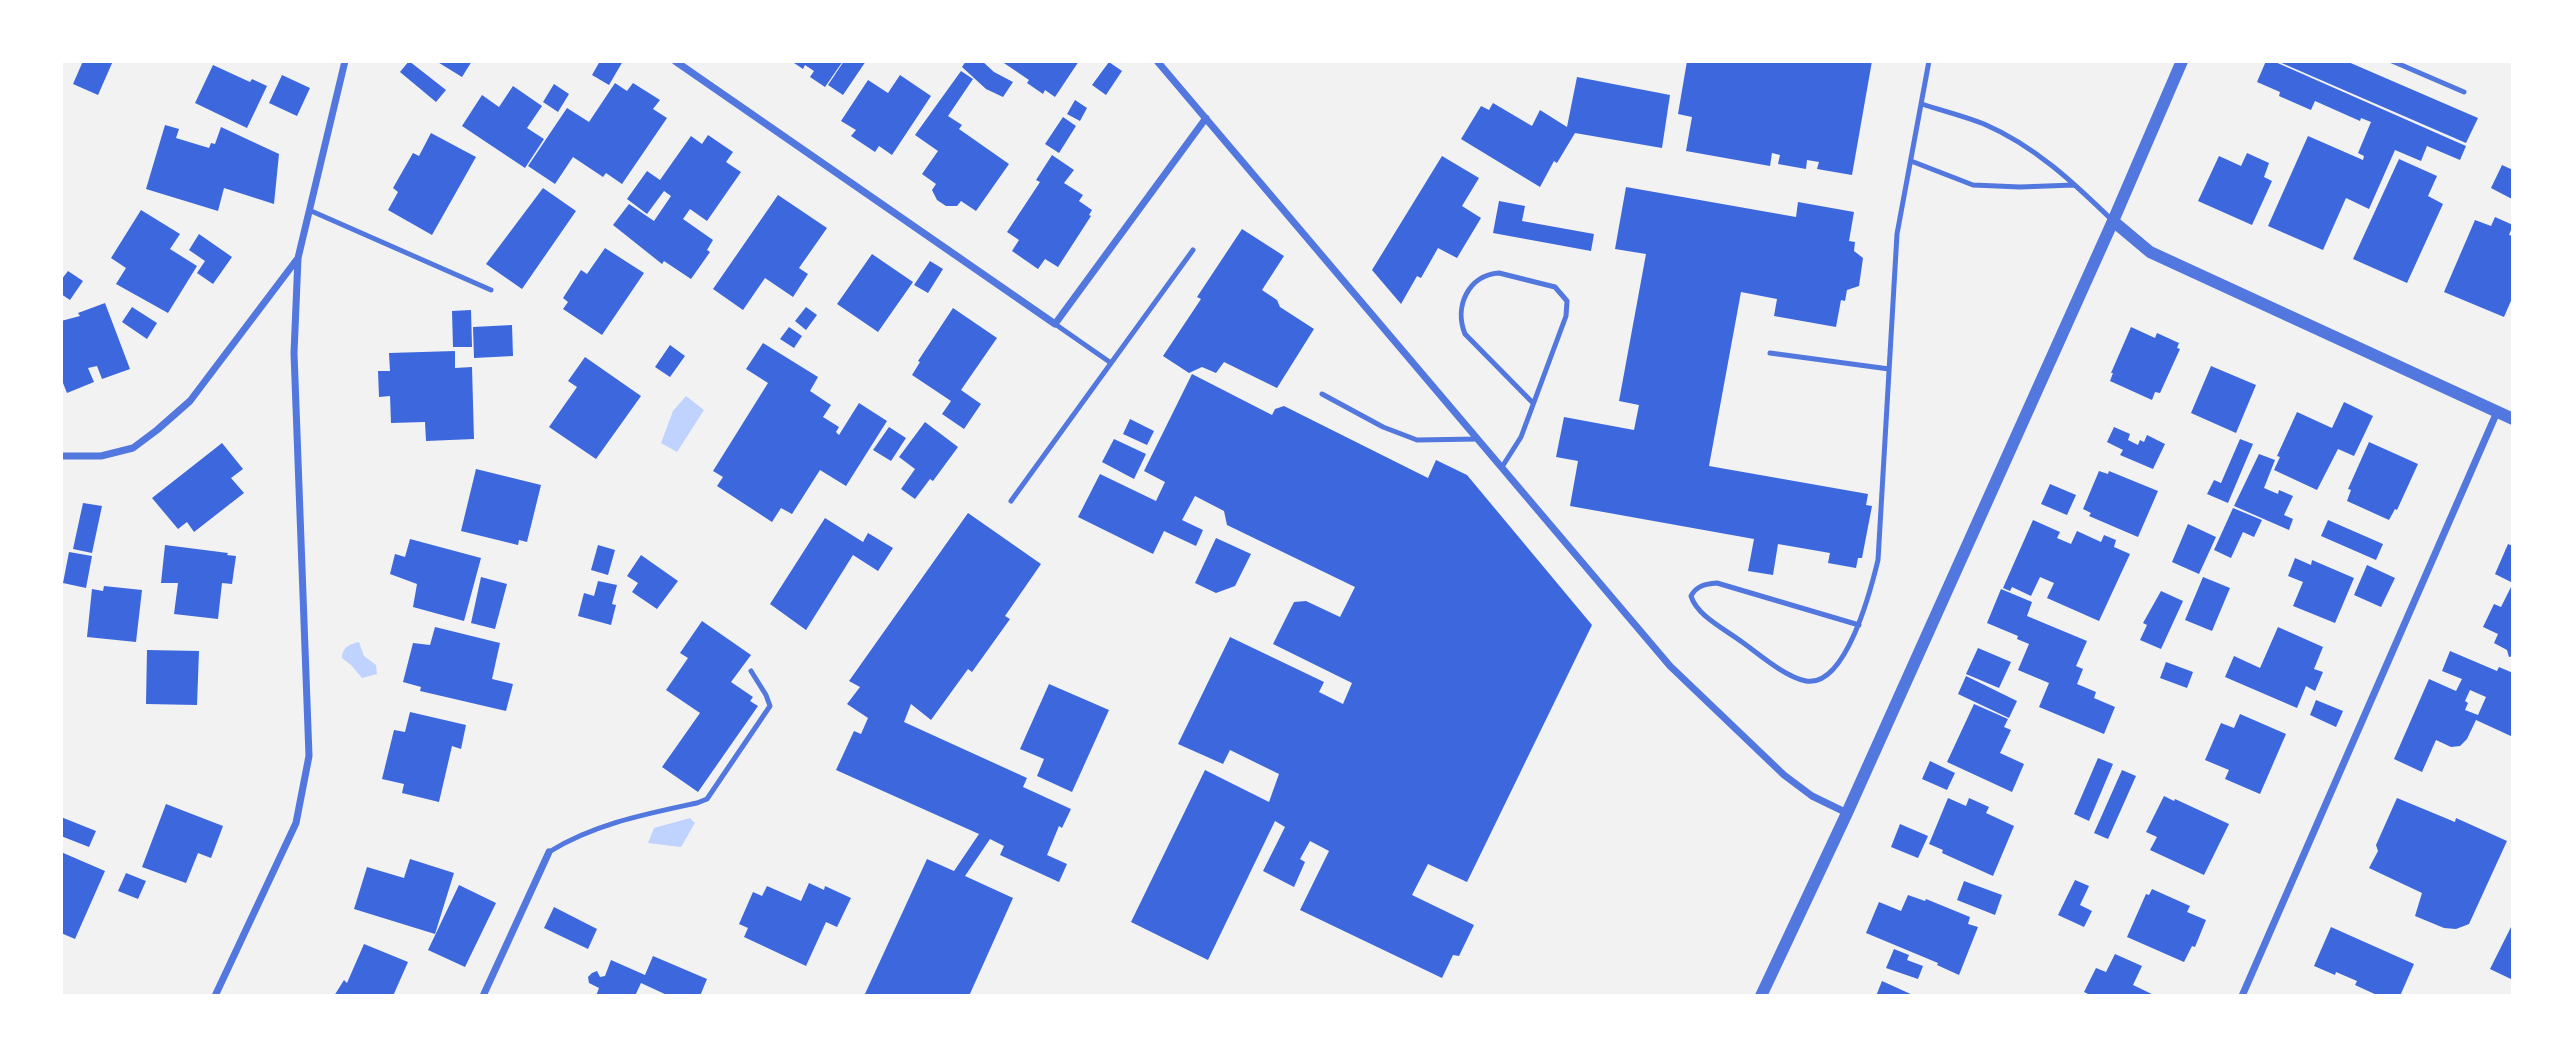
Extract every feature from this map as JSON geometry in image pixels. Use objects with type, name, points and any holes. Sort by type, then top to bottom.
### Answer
[{"type":"street","points":[[215,996],[296,823],[309,756],[294,353],[298,258],[345,61]]},
{"type":"street","points":[[675,61],[1055,324],[1206,118]]},
{"type":"street","points":[[1157,61],[1670,666],[1784,775],[1812,796],[1847,813]]},
{"type":"street","points":[[1761,996],[1847,813],[2182,61]]},
{"type":"street","points":[[2113,221],[2150,252],[2513,419]]},
{"type":"street","points":[[61,456],[101,456],[133,448],[157,430],[190,401],[298,258]]},
{"type":"street","points":[[2242,996],[2497,412]]},
{"type":"street","points":[[482,996],[550,852]]},
{"type":"lane","points":[[1859,625],[1717,583],[1704,584],[1695,589],[1691,596],[1694,604],[1707,616],[1773,664],[1808,681],[1824,679],[1830,673],[1859,625],[1878,560],[1898,234],[1929,61]]},
{"type":"lane","points":[[2392,61],[2465,92]]},
{"type":"lane","points":[[1922,104],[1984,124],[2027,147],[2056,167],[2113,221]]},
{"type":"lane","points":[[1911,161],[1973,185],[2074,185]]},
{"type":"lane","points":[[309,210],[491,290]]},
{"type":"lane","points":[[1011,501],[1193,250]]},
{"type":"lane","points":[[1502,467],[1521,437],[1566,316],[1567,301],[1555,287],[1499,273],[1490,274],[1464,295],[1460,308],[1461,324],[1465,334],[1533,403]]},
{"type":"lane","points":[[1055,324],[1111,363]]},
{"type":"lane","points":[[1770,353],[1889,369]]},
{"type":"lane","points":[[1322,394],[1383,427],[1417,440],[1478,439]]},
{"type":"lane","points":[[550,852],[571,838],[600,827],[707,799],[770,706],[751,671]]},
{"type":"water","points":[[686,396],[704,410],[677,452],[661,443],[673,411]]},
{"type":"water","points":[[359,642],[364,656],[376,665],[377,674],[362,678],[342,658],[347,647]]},
{"type":"water","points":[[690,818],[695,823],[681,847],[648,843],[654,828]]},
{"type":"building","points":[[83,61],[113,61],[98,95],[73,84]]},
{"type":"building","points":[[409,61],[446,90],[436,102],[400,72]]},
{"type":"building","points":[[436,61],[472,61],[462,77]]},
{"type":"building","points":[[600,61],[623,61],[609,85],[592,75]]},
{"type":"building","points":[[791,61],[843,61],[825,87],[810,77],[814,71],[805,65],[803,69]]},
{"type":"building","points":[[844,61],[866,61],[843,95],[828,85]]},
{"type":"building","points":[[966,61],[982,61],[994,72],[1013,82],[1003,97],[986,89],[962,67]]},
{"type":"building","points":[[1001,61],[1079,61],[1055,97],[1045,90],[1043,94],[1027,83],[1029,80]]},
{"type":"building","points":[[1687,61],[1872,61],[1852,175],[1817,169],[1819,162],[1807,160],[1806,169],[1778,164],[1780,155],[1772,153],[1770,166],[1686,151],[1692,117],[1678,114]]},
{"type":"building","points":[[2266,61],[2273,61],[2466,146],[2460,160],[2427,146],[2421,161],[2395,150],[2369,209],[2346,198],[2323,250],[2268,226],[2308,136],[2363,160],[2364,156],[2358,153],[2371,122],[2361,118],[2360,121],[2315,101],[2311,110],[2279,96],[2280,92],[2257,82]]},
{"type":"building","points":[[2277,61],[2346,61],[2478,118],[2466,143]]},
{"type":"building","points":[[1109,62],[1122,71],[1106,95],[1092,85]]},
{"type":"building","points":[[213,65],[250,82],[252,79],[267,86],[247,128],[195,103]]},
{"type":"building","points":[[961,71],[973,79],[948,116],[962,125],[959,129],[1009,164],[976,211],[961,201],[957,206],[946,206],[937,200],[932,190],[936,184],[922,174],[938,151],[915,135]]},
{"type":"building","points":[[282,75],[310,88],[297,116],[269,103]]},
{"type":"building","points":[[900,75],[931,96],[892,155],[879,146],[875,152],[851,136],[856,130],[841,121],[868,80],[888,93]]},
{"type":"building","points":[[1577,77],[1670,95],[1662,148],[1575,133],[1557,163],[1554,161],[1540,187],[1461,139],[1481,106],[1489,110],[1493,103],[1532,126],[1540,110],[1567,127]]},
{"type":"building","points":[[615,83],[627,91],[633,83],[660,100],[653,109],[667,118],[622,184],[606,173],[603,177],[573,157],[555,184],[528,166],[567,108],[589,122]]},
{"type":"building","points":[[554,84],[569,94],[558,112],[543,102]]},
{"type":"building","points":[[513,86],[542,106],[527,128],[544,139],[525,168],[462,126],[482,95],[499,107]]},
{"type":"building","points":[[1075,100],[1087,108],[1080,121],[1067,114]]},
{"type":"building","points":[[1063,117],[1076,126],[1059,153],[1045,144]]},
{"type":"building","points":[[165,125],[179,129],[176,138],[209,148],[211,143],[215,144],[221,127],[279,154],[274,204],[224,188],[218,211],[146,189]]},
{"type":"building","points":[[431,133],[476,157],[432,235],[388,210],[398,192],[393,188],[413,153],[419,156]]},
{"type":"building","points":[[708,135],[733,152],[726,162],[741,172],[707,221],[690,209],[683,219],[713,240],[707,250],[710,252],[691,279],[664,261],[662,264],[613,225],[629,204],[654,221],[671,196],[664,191],[647,214],[627,199],[647,171],[660,180],[691,136],[702,144]]},
{"type":"building","points":[[2247,153],[2269,163],[2264,177],[2272,181],[2252,225],[2198,201],[2219,156],[2241,166]]},
{"type":"building","points":[[1052,155],[1074,170],[1064,183],[1083,195],[1079,201],[1092,210],[1089,215],[1091,216],[1058,267],[1045,259],[1038,269],[1012,251],[1019,240],[1007,232],[1040,182],[1036,180]]},
{"type":"building","points":[[1442,156],[1479,178],[1462,206],[1481,218],[1457,258],[1438,248],[1421,278],[1417,276],[1401,304],[1372,270]]},
{"type":"building","points":[[2399,159],[2437,176],[2428,196],[2443,204],[2407,283],[2353,259]]},
{"type":"building","points":[[2502,165],[2513,170],[2512,199],[2491,188]]},
{"type":"building","points":[[1626,187],[1796,217],[1798,202],[1854,212],[1849,241],[1855,242],[1854,251],[1863,258],[1859,286],[1847,290],[1845,301],[1841,300],[1836,327],[1774,316],[1777,299],[1741,292],[1709,466],[1868,494],[1866,505],[1872,506],[1862,558],[1858,558],[1856,568],[1828,563],[1830,553],[1778,544],[1773,575],[1748,571],[1754,539],[1570,506],[1578,461],[1556,457],[1564,417],[1634,430],[1639,405],[1619,401],[1646,254],[1615,249]]},
{"type":"building","points":[[543,188],[576,211],[522,289],[486,264]]},
{"type":"building","points":[[778,195],[827,228],[799,268],[808,274],[793,297],[765,278],[743,310],[713,289]]},
{"type":"building","points":[[1499,201],[1525,206],[1522,221],[1594,234],[1591,251],[1493,233]]},
{"type":"building","points":[[141,210],[180,234],[170,249],[197,266],[168,313],[116,284],[126,268],[111,258]]},
{"type":"building","points":[[2495,217],[2513,225],[2509,235],[2513,236],[2513,296],[2504,317],[2444,292],[2475,220],[2491,226]]},
{"type":"building","points":[[1242,229],[1284,256],[1262,290],[1277,300],[1280,307],[1314,329],[1277,388],[1224,362],[1216,373],[1202,367],[1189,373],[1163,356],[1201,299],[1197,297]]},
{"type":"building","points":[[199,234],[232,257],[213,284],[197,273],[205,261],[189,250]]},
{"type":"building","points":[[605,248],[644,273],[602,335],[563,309],[568,302],[563,298],[581,270],[587,274]]},
{"type":"building","points":[[872,254],[913,282],[878,332],[837,304]]},
{"type":"building","points":[[930,261],[943,269],[928,293],[914,285]]},
{"type":"building","points":[[68,271],[83,281],[70,300],[61,294],[61,280]]},
{"type":"building","points":[[105,303],[130,369],[102,379],[97,366],[88,368],[94,382],[67,393],[61,378],[61,321],[80,316],[78,313]]},
{"type":"building","points":[[132,307],[157,323],[147,339],[122,322]]},
{"type":"building","points":[[806,307],[817,315],[806,330],[795,321]]},
{"type":"building","points":[[953,308],[997,338],[961,390],[981,404],[964,429],[942,414],[951,401],[912,375],[920,362],[918,361]]},
{"type":"building","points":[[471,310],[472,347],[453,347],[452,311]]},
{"type":"building","points":[[512,325],[513,356],[474,358],[473,327]]},
{"type":"building","points":[[789,327],[802,336],[794,348],[780,339]]},
{"type":"building","points":[[2131,327],[2155,338],[2157,333],[2179,343],[2177,348],[2180,349],[2160,393],[2155,392],[2152,400],[2110,381]]},
{"type":"building","points":[[763,343],[818,377],[810,391],[831,405],[823,417],[839,427],[836,432],[839,435],[859,403],[887,421],[846,486],[820,470],[792,514],[781,508],[772,522],[717,486],[723,477],[713,471],[768,383],[746,369]]},
{"type":"building","points":[[670,345],[685,356],[670,377],[655,367]]},
{"type":"building","points":[[455,351],[455,368],[472,367],[474,439],[426,441],[425,422],[391,423],[390,396],[379,397],[378,371],[390,371],[389,353]]},
{"type":"building","points":[[585,357],[641,396],[596,459],[549,427],[577,387],[568,381]]},
{"type":"building","points":[[2211,366],[2256,385],[2236,433],[2191,413]]},
{"type":"building","points":[[1192,374],[1272,415],[1275,409],[1284,406],[1428,478],[1436,460],[1467,475],[1592,625],[1467,882],[1428,864],[1412,895],[1474,925],[1459,956],[1453,955],[1442,978],[1300,910],[1329,851],[1310,841],[1300,859],[1305,862],[1294,887],[1263,871],[1285,827],[1275,821],[1208,960],[1131,922],[1205,770],[1269,802],[1279,774],[1230,750],[1223,764],[1178,744],[1230,637],[1324,682],[1319,692],[1343,704],[1352,683],[1273,644],[1294,602],[1306,601],[1340,617],[1355,587],[1227,525],[1224,511],[1195,496],[1182,520],[1203,530],[1196,546],[1164,531],[1153,554],[1078,517],[1100,474],[1156,501],[1165,482],[1144,471]]},
{"type":"building","points":[[2344,402],[2373,416],[2354,456],[2338,449],[2317,490],[2274,470],[2280,457],[2277,456],[2297,412],[2332,428]]},
{"type":"building","points":[[1130,419],[1154,431],[1147,445],[1123,434]]},
{"type":"building","points":[[925,422],[958,447],[933,481],[930,479],[915,499],[901,489],[915,469],[899,457]]},
{"type":"building","points":[[889,427],[906,438],[891,461],[873,450]]},
{"type":"building","points":[[2114,427],[2130,434],[2128,440],[2138,445],[2140,440],[2144,442],[2147,435],[2165,444],[2153,469],[2120,455],[2123,450],[2107,442]]},
{"type":"building","points":[[1114,439],[1146,454],[1134,479],[1102,462]]},
{"type":"building","points":[[2240,439],[2253,444],[2228,503],[2207,494],[2214,480],[2221,483]]},
{"type":"building","points":[[2369,442],[2418,464],[2397,510],[2395,509],[2389,520],[2347,501],[2351,490],[2348,489]]},
{"type":"building","points":[[222,443],[243,469],[231,478],[244,493],[194,532],[187,522],[178,529],[152,498]]},
{"type":"building","points":[[2259,454],[2275,460],[2264,488],[2293,496],[2284,515],[2293,519],[2289,530],[2234,506]]},
{"type":"building","points":[[476,469],[541,485],[527,542],[519,540],[518,545],[461,531]]},
{"type":"building","points":[[2099,471],[2108,474],[2109,471],[2158,491],[2138,537],[2089,516],[2091,513],[2083,509]]},
{"type":"building","points":[[2050,484],[2076,495],[2067,515],[2041,504]]},
{"type":"building","points":[[83,503],[102,506],[92,553],[73,549]]},
{"type":"building","points":[[2233,508],[2262,520],[2254,537],[2243,532],[2231,558],[2214,550]]},
{"type":"building","points":[[968,513],[1041,564],[1005,616],[1010,619],[972,672],[968,669],[931,720],[911,704],[904,722],[1027,778],[1023,787],[1071,809],[1062,828],[1059,826],[1047,855],[1067,864],[1059,882],[1000,855],[1004,846],[990,839],[965,876],[1013,898],[969,996],[864,996],[927,859],[954,871],[979,834],[836,770],[854,731],[861,734],[868,718],[847,704],[860,687],[849,681]]},
{"type":"building","points":[[825,518],[863,542],[868,533],[893,548],[878,571],[853,555],[806,630],[770,604]]},
{"type":"building","points":[[2033,520],[2060,532],[2057,538],[2071,544],[2077,531],[2101,542],[2104,535],[2116,540],[2114,547],[2130,554],[2099,621],[2047,598],[2054,583],[2040,577],[2031,596],[2012,587],[2010,591],[2003,588]]},
{"type":"building","points":[[2328,520],[2383,544],[2376,560],[2321,536]]},
{"type":"building","points":[[2188,524],[2216,537],[2199,574],[2172,562]]},
{"type":"building","points":[[1216,538],[1251,554],[1235,586],[1216,593],[1195,583]]},
{"type":"building","points":[[410,539],[481,558],[464,621],[413,607],[417,584],[390,574],[395,554],[405,557]]},
{"type":"building","points":[[2508,544],[2513,546],[2513,583],[2495,574]]},
{"type":"building","points":[[165,545],[236,556],[232,584],[222,583],[218,619],[174,614],[178,583],[161,583]]},
{"type":"building","points":[[598,545],[615,550],[608,575],[591,570]]},
{"type":"building","points":[[69,552],[92,556],[86,588],[63,583]]},
{"type":"building","points":[[641,555],[678,581],[657,609],[632,592],[638,583],[627,576]]},
{"type":"building","points":[[2295,558],[2311,565],[2312,560],[2354,578],[2335,623],[2293,606],[2303,582],[2288,576]]},
{"type":"building","points":[[2367,565],[2395,578],[2381,607],[2354,595]]},
{"type":"building","points":[[481,577],[507,584],[495,629],[471,623]]},
{"type":"building","points":[[2203,577],[2230,588],[2212,631],[2185,620]]},
{"type":"building","points":[[598,581],[617,585],[612,604],[616,605],[611,625],[578,616],[584,593],[594,596]]},
{"type":"building","points":[[2513,583],[2513,656],[2509,657],[2507,650],[2494,643],[2498,634],[2483,627],[2494,604],[2501,607]]},
{"type":"building","points":[[104,586],[142,590],[136,642],[87,637],[92,589],[103,591]]},
{"type":"building","points":[[2001,589],[2032,602],[2027,616],[2087,641],[2076,666],[2083,669],[2077,684],[2096,692],[2094,698],[2115,707],[2104,734],[2039,707],[2049,683],[2018,670],[2029,644],[2017,639],[2018,636],[1987,623]]},
{"type":"building","points":[[2161,591],[2183,601],[2161,649],[2140,640],[2147,625],[2143,623]]},
{"type":"building","points":[[702,621],[751,655],[731,682],[753,697],[750,701],[758,706],[698,792],[662,767],[700,713],[666,690],[688,658],[680,653]]},
{"type":"building","points":[[435,627],[500,643],[492,679],[513,684],[506,711],[420,691],[421,687],[403,682],[413,643],[430,645]]},
{"type":"building","points":[[2278,627],[2323,647],[2314,669],[2323,672],[2315,691],[2306,686],[2297,708],[2225,677],[2234,656],[2260,668]]},
{"type":"building","points":[[1978,648],[2011,662],[1999,688],[1966,674]]},
{"type":"building","points":[[147,650],[199,651],[197,705],[146,704]]},
{"type":"building","points":[[2450,651],[2497,671],[2499,667],[2513,673],[2513,737],[2476,720],[2467,739],[2460,746],[2451,747],[2436,740],[2422,772],[2394,759],[2429,679],[2456,691],[2462,679],[2442,671]],"holes":[[[2470,690],[2486,697],[2478,715],[2465,710],[2468,703],[2465,701]]]},
{"type":"building","points":[[2166,662],[2193,672],[2187,688],[2160,678]]},
{"type":"building","points":[[1966,676],[2017,701],[2009,718],[1958,694]]},
{"type":"building","points":[[1049,684],[1109,710],[1072,792],[1037,776],[1044,759],[1020,749]]},
{"type":"building","points":[[2316,700],[2343,711],[2336,727],[2310,715]]},
{"type":"building","points":[[1974,704],[2008,719],[2004,727],[2011,730],[2000,753],[2024,764],[2012,792],[1947,762]]},
{"type":"building","points":[[410,712],[466,725],[461,749],[452,746],[439,802],[402,793],[404,784],[382,779],[394,730],[405,732]]},
{"type":"building","points":[[2240,714],[2286,734],[2260,794],[2225,779],[2229,770],[2205,760],[2221,723],[2234,728]]},
{"type":"building","points":[[2098,758],[2113,764],[2089,821],[2074,814]]},
{"type":"building","points":[[1930,761],[1955,773],[1947,790],[1922,779]]},
{"type":"building","points":[[2122,770],[2136,776],[2108,839],[2094,833]]},
{"type":"building","points":[[2164,796],[2229,824],[2204,875],[2150,850],[2157,837],[2146,832]]},
{"type":"building","points":[[1948,798],[1966,806],[1969,798],[1989,807],[1986,813],[2014,826],[1993,876],[1942,853],[1943,850],[1929,844]]},
{"type":"building","points":[[2397,798],[2455,822],[2456,818],[2507,841],[2469,924],[2456,929],[2444,928],[2415,916],[2422,893],[2369,868]]},
{"type":"building","points":[[166,804],[223,826],[211,858],[198,853],[186,883],[142,867]]},
{"type":"building","points":[[61,817],[96,831],[89,847],[61,836]]},
{"type":"building","points":[[1900,824],[1928,836],[1918,858],[1891,847]]},
{"type":"building","points":[[61,852],[105,871],[75,939],[61,933]]},
{"type":"building","points":[[410,859],[454,873],[435,934],[354,909],[367,867],[404,878]]},
{"type":"building","points":[[126,873],[146,881],[138,899],[118,891]]},
{"type":"building","points":[[2075,880],[2089,886],[2080,905],[2092,911],[2084,927],[2058,915]]},
{"type":"building","points":[[1964,881],[2002,895],[1995,915],[1957,900]]},
{"type":"building","points":[[809,883],[824,890],[825,886],[851,898],[837,927],[826,922],[806,966],[744,937],[748,928],[739,924],[753,892],[762,896],[767,886],[801,901]]},
{"type":"building","points":[[459,885],[496,903],[465,967],[428,950]]},
{"type":"building","points":[[2152,889],[2190,906],[2187,912],[2206,920],[2195,947],[2192,946],[2184,962],[2127,937],[2146,894],[2149,895]]},
{"type":"building","points":[[1908,895],[1925,901],[1926,899],[1970,917],[1968,924],[1978,927],[1959,975],[1937,965],[1938,963],[1866,933],[1879,902],[1901,911]]},
{"type":"building","points":[[554,907],[597,929],[588,949],[544,928]]},
{"type":"building","points":[[2513,923],[2513,980],[2490,969]]},
{"type":"building","points":[[2331,927],[2414,964],[2400,996],[2379,996],[2355,985],[2357,981],[2314,966]]},
{"type":"building","points":[[364,944],[408,962],[393,996],[334,996],[344,980],[347,983]]},
{"type":"building","points":[[1894,949],[1909,955],[1907,960],[1923,966],[1918,979],[1886,968]]},
{"type":"building","points":[[2115,954],[2142,966],[2133,985],[2156,996],[2092,996],[2084,992],[2096,968],[2106,972]]},
{"type":"building","points":[[653,956],[707,979],[700,996],[669,996],[641,983],[635,996],[596,996],[599,988],[589,983],[588,977],[592,973],[597,971],[600,977],[605,976],[611,960],[645,975]]},
{"type":"building","points":[[1882,981],[1915,996],[1876,996]]}]
